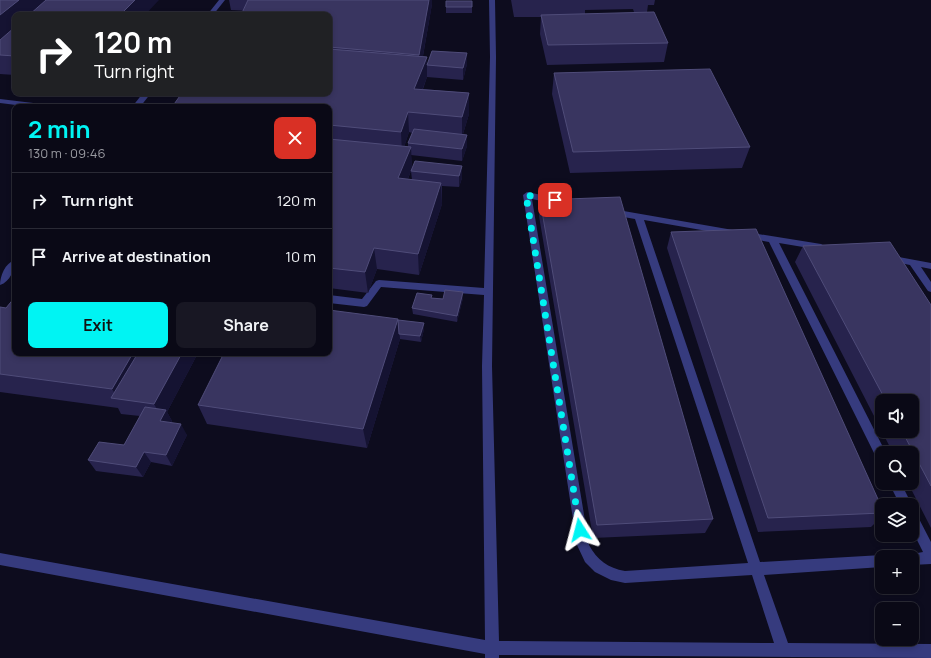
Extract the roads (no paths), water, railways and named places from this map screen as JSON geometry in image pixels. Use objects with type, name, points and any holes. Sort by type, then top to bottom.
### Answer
[{"type":"street","points":[[212,12],[222,0]]},
{"type":"street","points":[[492,0],[493,57],[487,366],[492,653]]},
{"type":"street","points":[[138,104],[145,96]]},
{"type":"street","points":[[0,101],[25,104]]},
{"type":"street","points":[[572,204],[526,195],[583,546],[587,555],[602,571],[624,577],[875,561]]},
{"type":"street","points":[[601,210],[828,248]]},
{"type":"street","points":[[639,217],[758,569],[783,650]]},
{"type":"street","points":[[773,240],[876,446]]},
{"type":"street","points":[[874,256],[931,266]]},
{"type":"street","points":[[913,262],[931,289]]},
{"type":"street","points":[[0,282],[12,267]]},
{"type":"street","points":[[332,299],[364,303],[379,283],[488,292]]},
{"type":"street","points":[[919,531],[931,555]]},
{"type":"street","points":[[0,558],[492,653],[783,650],[931,651]]},
{"type":"street","points":[[919,559],[931,558]]}]
